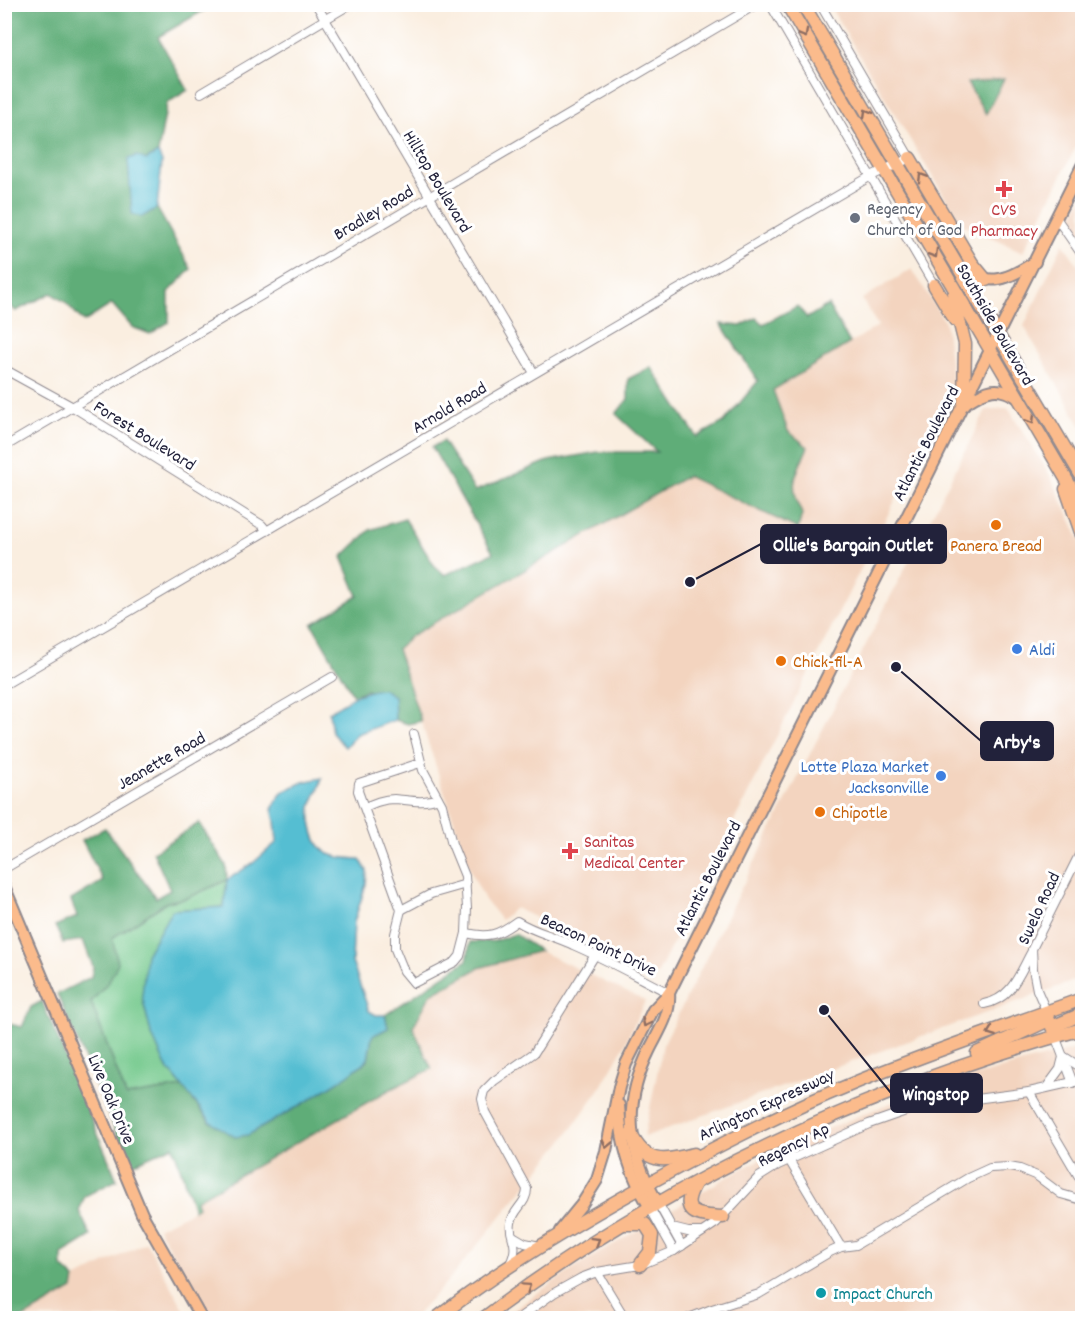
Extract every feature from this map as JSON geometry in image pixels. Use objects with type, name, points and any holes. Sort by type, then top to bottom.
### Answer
[{"type":"highway","name":"Southside Boulevard","points":[[787,4],[1083,506]]},
{"type":"highway","name":"Southside Boulevard","points":[[804,4],[1083,477]]},
{"type":"highway","points":[[910,158],[972,263],[986,280]]},
{"type":"highway","points":[[947,276],[965,344],[964,404]]},
{"type":"highway","points":[[934,285],[952,315],[965,344]]},
{"type":"highway","points":[[1056,463],[1083,535]]},
{"type":"highway","name":"Arlington Expressway","points":[[643,1187],[716,1147],[856,1082],[1051,1024],[1083,999]]},
{"type":"highway","points":[[484,1318],[621,1225],[696,1182],[785,1137],[1051,1024],[1083,1014]]},
{"type":"highway","name":"Arlington Expressway","points":[[1051,1024],[1083,1029]]},
{"type":"highway","points":[[632,1134],[644,1153],[656,1159],[670,1159],[716,1147]]},
{"type":"highway","points":[[696,1182],[688,1196],[690,1208],[694,1213],[702,1216],[723,1217]]},
{"type":"highway","name":"Atlantic Boulevard","points":[[437,1318],[540,1246],[643,1187]]},
{"type":"highway","points":[[621,1225],[645,1224],[652,1235],[650,1252],[640,1265]]},
{"type":"main road","name":"Atlantic Boulevard","points":[[540,1246],[570,1220],[593,1186],[606,1151],[619,1087],[629,1058],[653,1010],[669,993],[1083,166]]},
{"type":"main road","points":[[962,271],[986,280],[1007,278],[1035,262]]},
{"type":"main road","points":[[964,404],[979,394],[993,390],[1005,390],[1018,399]]},
{"type":"main road","name":"Live Oak Drive","points":[[4,886],[142,1214],[201,1318]]},
{"type":"main road","name":"Atlantic Boulevard","points":[[654,1206],[643,1187],[636,1158],[631,1108],[644,1061],[666,1016],[669,993]]},
{"type":"main road","points":[[619,1087],[624,1148],[631,1172],[643,1187]]},
{"type":"street","name":"Hilltop Boulevard","points":[[316,4],[534,373]]},
{"type":"street","points":[[201,93],[351,4]]},
{"type":"street","name":"Bradley Road","points":[[4,447],[757,4]]},
{"type":"street","points":[[770,4],[934,285]]},
{"type":"street","points":[[820,4],[910,158]]},
{"type":"street","name":"Arnold Road","points":[[4,685],[871,176],[910,158]]},
{"type":"street","points":[[1057,219],[1083,255]]},
{"type":"street","name":"Forest Boulevard","points":[[4,369],[73,407],[262,525],[267,531]]},
{"type":"street","name":"Jeanette Road","points":[[4,869],[332,677]]},
{"type":"street","points":[[414,734],[420,763],[442,805],[466,884],[465,933],[460,956],[455,962],[414,983],[404,971],[393,943],[401,910],[358,790],[359,783],[420,763]]},
{"type":"street","points":[[365,807],[381,801],[421,802],[438,798]]},
{"type":"street","name":"Swelo Road","points":[[1073,1083],[1037,990],[1032,949],[1083,849]]},
{"type":"street","points":[[401,910],[431,894],[466,884]]},
{"type":"street","name":"Beacon Point Drive","points":[[465,933],[485,936],[495,934],[517,921],[595,955],[669,993]]},
{"type":"street","points":[[984,1004],[1002,998],[1009,991],[1032,949]]},
{"type":"street","points":[[509,1266],[515,1248],[510,1228],[511,1220],[526,1200],[527,1189],[484,1112],[483,1095],[494,1081],[534,1053],[595,955]]},
{"type":"street","points":[[1045,1089],[1060,1069],[1063,1056],[1083,1068]]},
{"type":"street","name":"Regency Ap","points":[[519,1318],[567,1285],[597,1272],[640,1265],[674,1251],[723,1217],[759,1177],[789,1160],[869,1124],[906,1111],[963,1100],[1029,1092],[1083,1080]]},
{"type":"street","points":[[1029,1092],[1083,1182]]},
{"type":"street","points":[[789,1160],[841,1247]]},
{"type":"street","points":[[689,1318],[759,1294],[841,1247],[856,1245],[968,1178],[990,1168],[1020,1169],[1037,1176],[1061,1194],[1083,1200]]},
{"type":"street","points":[[654,1206],[672,1228],[682,1246]]},
{"type":"street","points":[[654,1206],[674,1251]]},
{"type":"street","points":[[672,1228],[688,1232],[704,1232]]},
{"type":"street","points":[[513,1236],[525,1243],[540,1246]]},
{"type":"street","points":[[597,1272],[625,1318]]},
{"type":"shaded area","points":[[829,5],[1082,5],[1082,135],[1023,252],[961,224]]},
{"type":"shaded area","points":[[1082,196],[1082,240],[1070,222]]},
{"type":"shaded area","points":[[1063,243],[1082,271],[1082,428],[1024,326]]},
{"type":"shaded area","points":[[912,269],[945,322],[953,385],[657,975],[515,908],[501,920],[485,900],[471,872],[397,649],[411,636],[687,476],[798,529],[802,514],[794,495],[793,480],[808,447],[788,431],[773,390],[878,326],[862,299]]},
{"type":"shaded area","points":[[1008,408],[1049,473],[1082,544],[1082,978],[644,1137],[663,1045],[726,918],[986,410]]},
{"type":"shaded area","points":[[540,951],[645,1001],[623,1048],[599,1090],[564,1139],[453,1275],[414,1318],[210,1318],[158,1228],[194,1210],[198,1206],[196,1200],[389,1090],[432,1069],[412,1027],[431,994],[479,968]]},
{"type":"shaded area","points":[[1082,1047],[1082,1318],[503,1318],[597,1254],[739,1170],[798,1141],[920,1091]]},
{"type":"shaded area","points":[[146,1242],[189,1318],[23,1318],[73,1290],[75,1279]]},
{"type":"green space","points":[[4,5],[213,5],[158,37],[188,90],[167,103],[158,153],[145,160],[142,216],[157,208],[191,269],[169,292],[169,322],[150,334],[132,327],[112,304],[84,322],[65,302],[51,293],[16,311],[5,303]]},
{"type":"green space","points":[[1004,79],[986,114],[967,83]]},
{"type":"green space","points":[[828,305],[850,343],[773,390],[788,431],[808,447],[794,487],[802,514],[798,529],[687,476],[411,636],[397,649],[421,721],[408,724],[395,720],[394,696],[366,690],[353,695],[312,624],[358,596],[342,557],[370,530],[405,519],[434,565],[445,575],[493,553],[432,447],[443,441],[475,491],[548,461],[598,452],[657,452],[616,414],[628,399],[628,379],[651,367],[697,437],[724,422],[758,381],[721,324],[741,326],[756,318],[763,324],[798,306],[807,318]]},
{"type":"green space","points":[[199,823],[226,865],[227,880],[187,898],[167,902],[112,938],[118,963],[109,981],[91,1002],[126,1096],[183,1087],[210,1122],[248,1135],[325,1090],[368,1060],[372,1036],[388,1028],[385,1015],[467,960],[470,942],[495,941],[515,934],[540,951],[479,968],[431,994],[413,1027],[432,1069],[389,1090],[196,1200],[198,1206],[194,1210],[173,1146],[130,1165],[57,994],[91,977],[93,967],[83,940],[63,943],[55,926],[77,917],[71,900],[103,881],[82,840],[105,828],[156,898],[170,890],[153,852]]},
{"type":"green space","points":[[227,880],[224,907],[172,910],[142,996],[151,1033],[166,1066],[183,1087],[126,1096],[91,1002],[109,981],[112,938],[167,902],[187,898]]},
{"type":"green space","points":[[42,1001],[117,1180],[85,1196],[79,1211],[91,1236],[62,1254],[62,1267],[75,1279],[73,1289],[23,1318],[5,1318],[5,1023],[22,1027],[31,1007]]},
{"type":"water","points":[[158,153],[162,162],[157,208],[142,217],[132,214],[128,159],[137,156],[146,160]]},
{"type":"water","points":[[383,689],[394,696],[395,720],[357,734],[345,747],[332,733],[329,712],[361,694]]},
{"type":"water","points":[[322,778],[311,807],[312,827],[318,844],[328,854],[360,859],[367,871],[366,884],[354,922],[352,962],[369,1011],[376,1015],[385,1015],[388,1028],[372,1036],[368,1059],[347,1076],[248,1135],[235,1137],[211,1122],[166,1066],[151,1033],[142,996],[146,955],[172,910],[224,907],[227,880],[253,863],[277,842],[272,809],[282,792],[303,782]]},
{"type":"place","name":"CVS Pharmacy","points":[[1004,189]]},
{"type":"place","name":"Regency Church of God","points":[[855,218]]},
{"type":"place","name":"Panera Bread","points":[[996,525]]},
{"type":"place","name":"Ollie's Bargain Outlet","points":[[690,582]]},
{"type":"place","name":"Aldi","points":[[1017,649]]},
{"type":"place","name":"Chick-fil-A","points":[[781,661]]},
{"type":"place","name":"Arby's","points":[[896,667]]},
{"type":"place","name":"Lotte Plaza Market Jacksonville","points":[[941,776]]},
{"type":"place","name":"Chipotle","points":[[820,812]]},
{"type":"place","name":"Sanitas Medical Center","points":[[570,851]]},
{"type":"place","name":"Wingstop","points":[[824,1010]]},
{"type":"place","name":"Impact Church","points":[[821,1293]]}]
